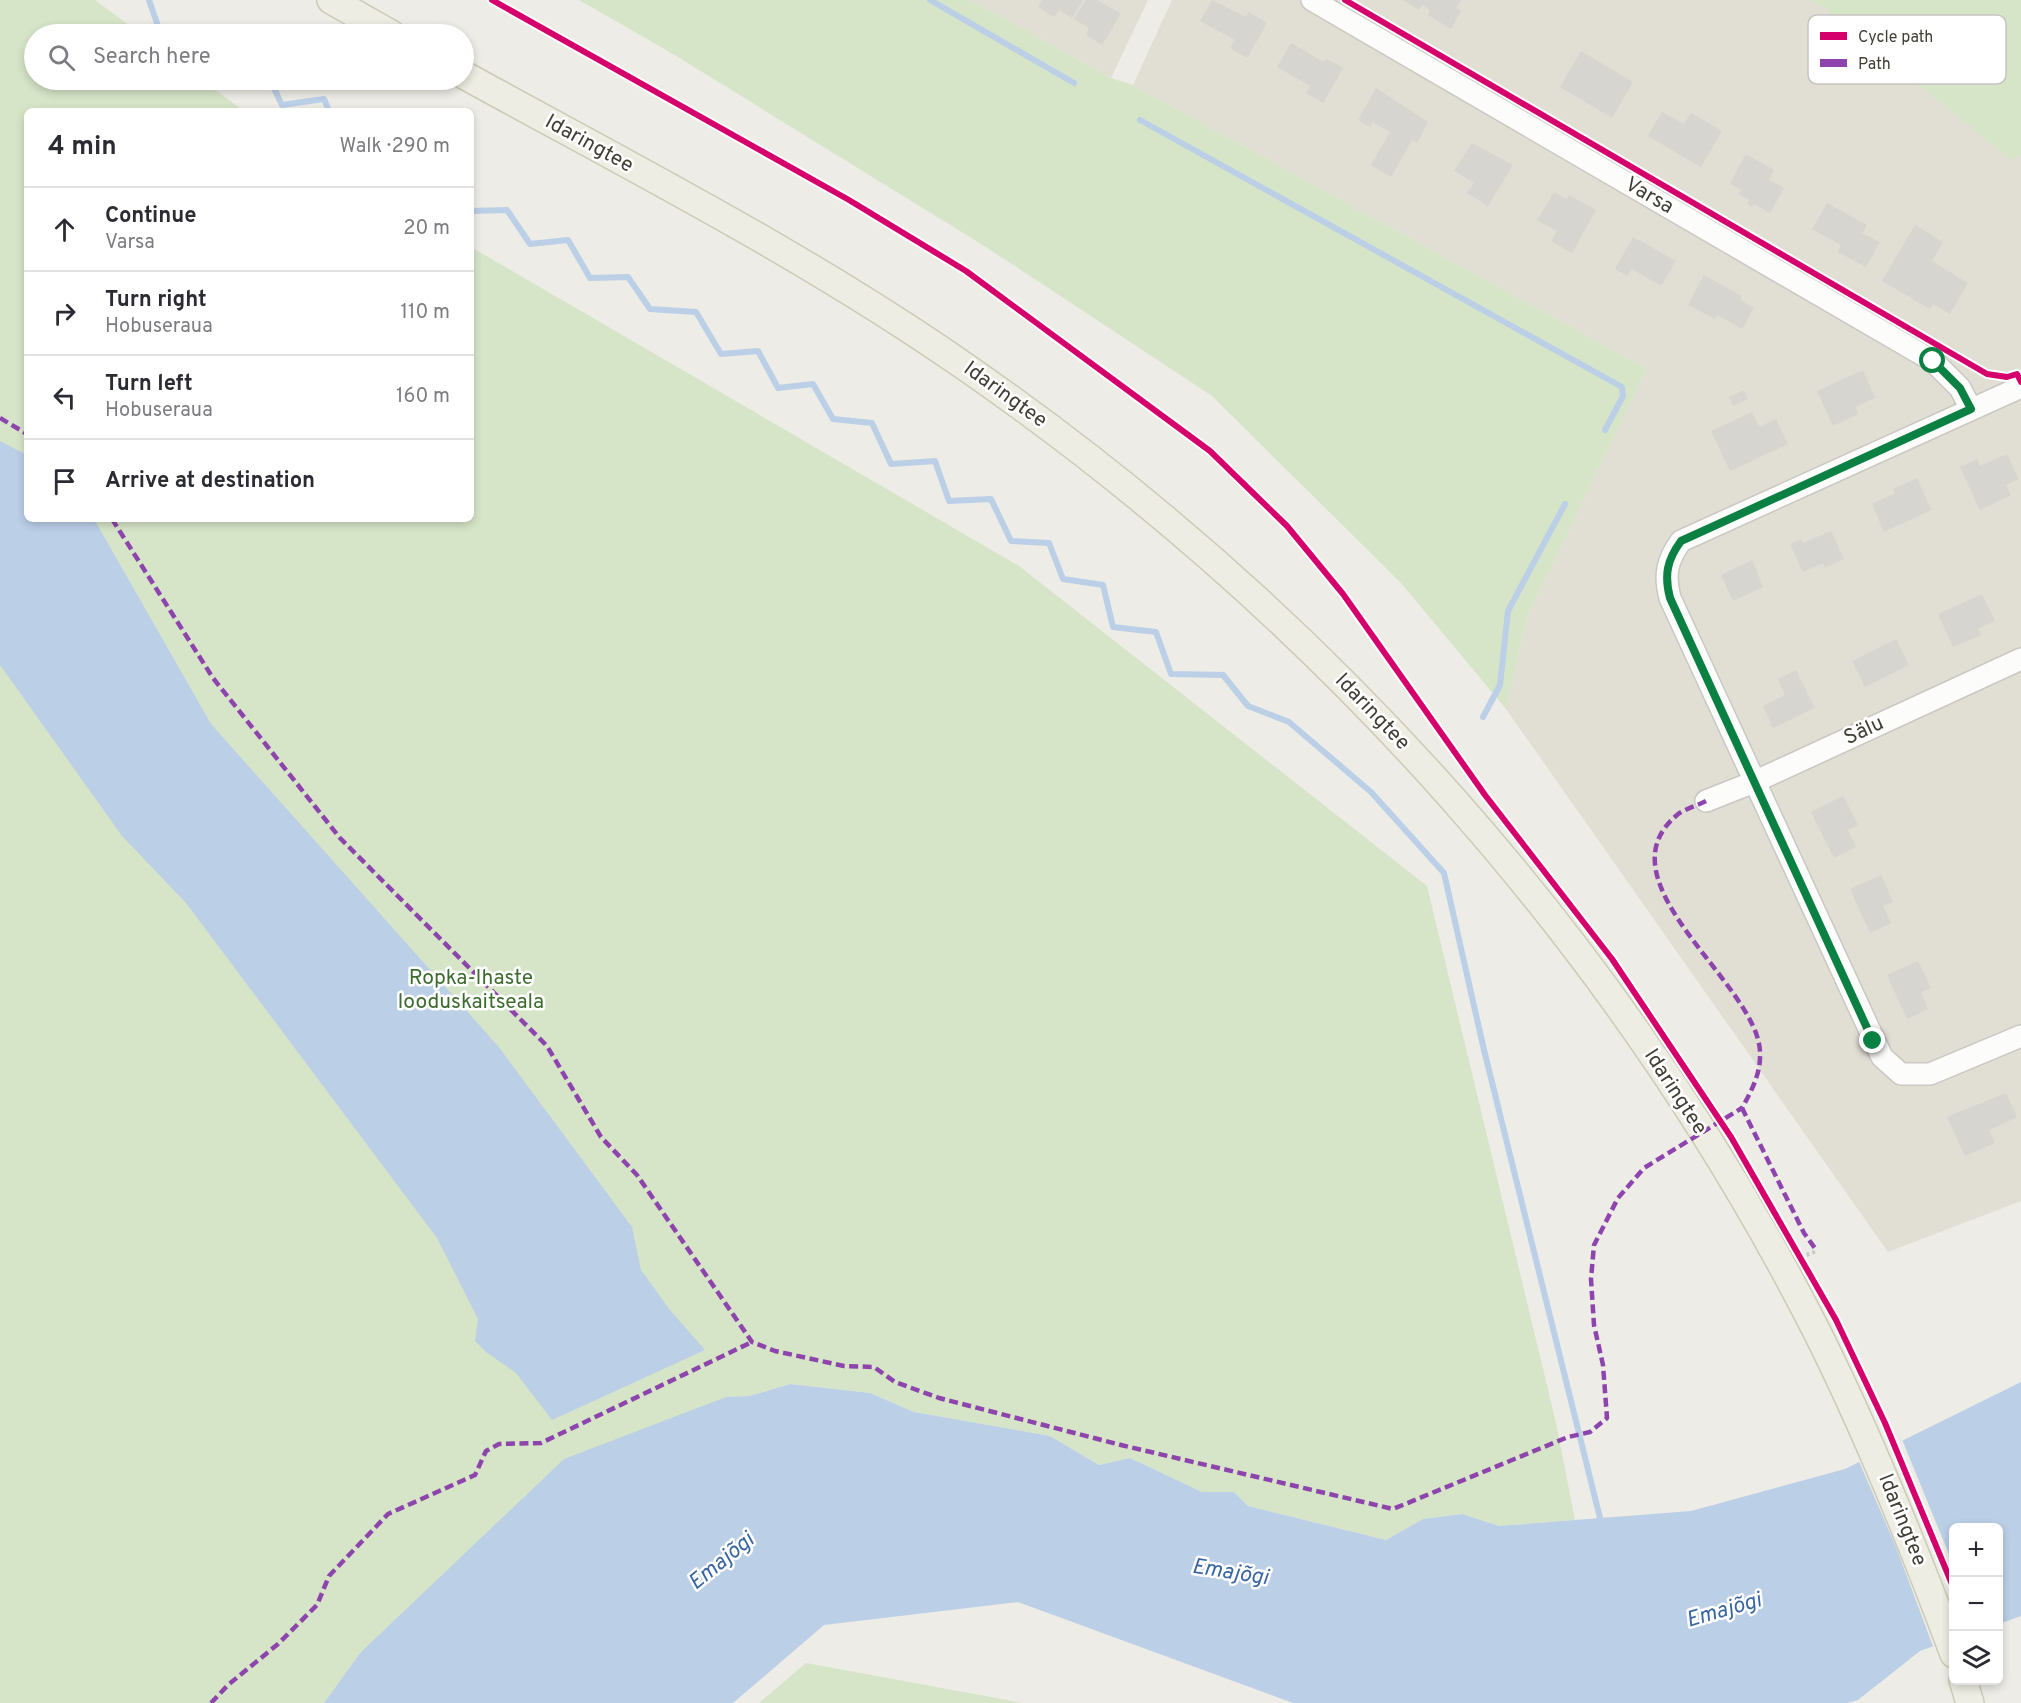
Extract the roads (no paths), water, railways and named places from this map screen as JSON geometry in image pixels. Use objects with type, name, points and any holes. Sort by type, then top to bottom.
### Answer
[{"type":"main road","points":[[331,0],[373,24]]},
{"type":"main road","name":"Idaringtee","points":[[474,81],[723,218],[844,289],[965,366],[1093,459],[1209,555],[1310,648],[1414,756],[1527,884],[1655,1061],[1769,1244],[1816,1332],[1865,1433],[1918,1560],[1949,1643]]},
{"type":"main road","points":[[1965,1685],[1970,1703]]},
{"type":"street","name":"Varsa","points":[[1312,0],[1933,361],[1960,388],[1971,409]]},
{"type":"street","points":[[2021,387],[1681,541],[1670,556],[1666,570],[1670,598],[1873,1041],[1892,1068],[1901,1074],[1930,1074],[2021,1036]]},
{"type":"street","name":"Sälu","points":[[1706,801],[1754,782],[2021,659]]},
{"type":"water","points":[[0,441],[24,453],[24,522],[96,522],[211,724],[498,1046],[632,1227],[641,1270],[670,1310],[705,1350],[552,1420],[516,1373],[486,1352],[475,1341],[478,1319],[437,1238],[186,903],[122,836],[0,665]]},
{"type":"water","name":"Emajõgi","points":[[2021,1382],[2021,1616],[2003,1623],[2003,1523],[1949,1523],[1949,1640],[1920,1651],[1858,1700],[1847,1703],[1293,1703],[1018,1602],[824,1625],[733,1703],[324,1703],[360,1653],[564,1459],[726,1397],[750,1396],[790,1384],[870,1393],[914,1412],[1050,1436],[1099,1465],[1130,1458],[1202,1492],[1234,1492],[1248,1506],[1386,1540],[1423,1519],[1462,1514],[1499,1526],[1691,1511],[1845,1469]]},
{"type":"waterway","points":[[149,0],[157,24]]},
{"type":"waterway","points":[[930,0],[1074,83]]},
{"type":"waterway","points":[[275,90],[282,105],[324,99],[328,108]]},
{"type":"waterway","points":[[1140,120],[1622,387],[1623,396],[1605,430]]},
{"type":"waterway","points":[[474,211],[507,210],[530,244],[568,240],[590,278],[628,277],[650,309],[696,312],[721,354],[758,351],[778,388],[813,384],[833,419],[872,423],[891,464],[935,461],[949,501],[991,499],[1011,541],[1049,543],[1063,579],[1103,585],[1113,627],[1156,632],[1171,674],[1223,675],[1248,706],[1289,722],[1371,792],[1444,873],[1484,1050],[1602,1526]]},
{"type":"waterway","points":[[1483,717],[1500,685],[1508,611],[1565,504]]},
{"type":"park label","name":"Ropka-Ihaste looduskaitseala","points":[[471,990]]}]
